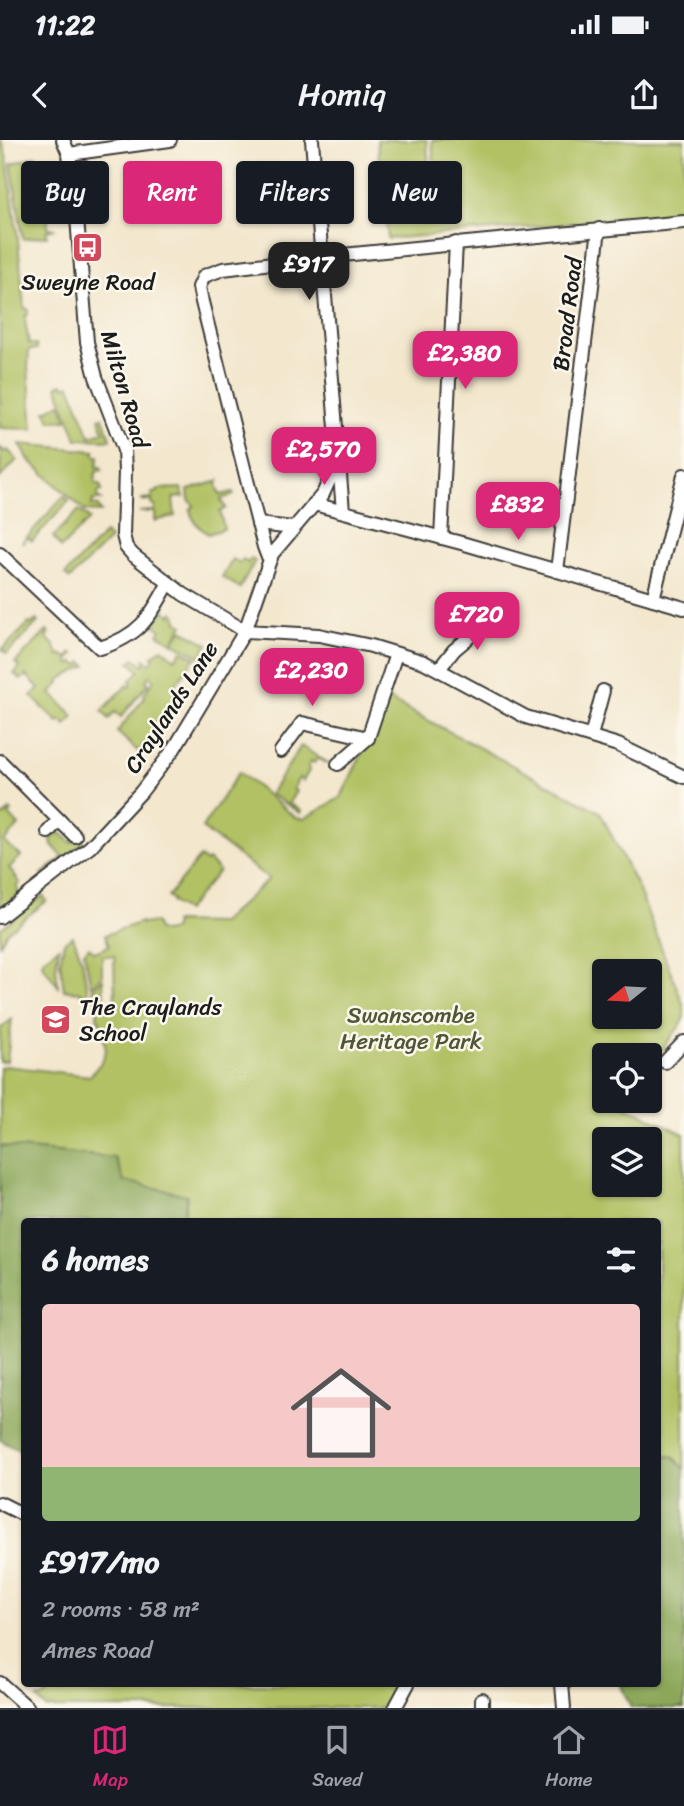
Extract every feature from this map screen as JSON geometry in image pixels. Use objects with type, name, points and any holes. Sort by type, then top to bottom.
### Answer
[{"type":"street","name":"Milton Road","points":[[63,140],[69,154],[80,239],[89,352],[125,455],[124,541],[133,555],[168,584],[245,631]]},
{"type":"street","points":[[69,154],[170,140]]},
{"type":"street","points":[[312,140],[343,511]]},
{"type":"street","points":[[271,558],[267,555],[258,524],[201,302],[199,284],[204,276],[216,270],[322,257],[684,222]]},
{"type":"street","name":"Broad Road","points":[[557,572],[599,229]]},
{"type":"street","points":[[441,538],[456,243]]},
{"type":"street","name":"Craylands Lane","points":[[1,919],[90,847],[142,790],[184,735],[245,631],[271,558],[327,487],[338,461]]},
{"type":"street","points":[[653,599],[684,475]]},
{"type":"street","points":[[314,504],[684,608]]},
{"type":"street","points":[[258,524],[293,528]]},
{"type":"street","points":[[2,561],[99,648],[140,628],[149,619],[168,584]]},
{"type":"street","points":[[439,669],[454,650],[492,618]]},
{"type":"street","points":[[245,631],[311,634],[396,654],[439,669],[526,717],[629,750],[684,777]]},
{"type":"street","points":[[338,764],[368,738],[396,654]]},
{"type":"street","points":[[591,736],[603,691]]},
{"type":"street","points":[[281,751],[302,723],[368,738]]},
{"type":"street","points":[[0,761],[75,836]]},
{"type":"street","points":[[48,832],[60,820]]},
{"type":"street","points":[[665,1062],[684,1042]]},
{"type":"street","points":[[0,1503],[21,1514]]},
{"type":"street","points":[[0,1683],[28,1708]]},
{"type":"street","points":[[395,1708],[406,1687]]},
{"type":"street","points":[[562,1687],[564,1708]]},
{"type":"green space","points":[[0,140],[7,159],[24,308],[28,309],[25,323],[29,344],[36,344],[37,349],[29,350],[28,368],[33,429],[0,428]]},
{"type":"green space","points":[[377,140],[427,140],[428,161],[379,161]]},
{"type":"green space","points":[[432,140],[684,140],[684,214],[388,239],[386,224],[462,224],[462,161],[434,161]]},
{"type":"green space","points":[[36,156],[37,160],[43,160],[21,161],[21,224],[48,224],[48,227],[54,229],[46,231],[47,236],[23,239],[11,164]]},
{"type":"green space","points":[[63,384],[65,387],[70,385],[90,436],[104,432],[99,418],[103,417],[111,440],[77,439],[57,386]]},
{"type":"green space","points":[[61,403],[67,420],[50,421],[46,411]]},
{"type":"green space","points":[[20,444],[95,451],[95,456],[99,456],[97,467],[102,470],[96,472],[95,483],[100,484],[102,491],[98,492],[101,500],[93,500],[92,505],[98,506],[101,512],[85,511],[29,460]]},
{"type":"green space","points":[[1,448],[5,452],[8,450],[17,460],[0,478]]},
{"type":"green space","points":[[219,481],[217,484],[220,495],[233,492],[234,495],[221,499],[226,508],[220,512],[224,529],[208,534],[192,517],[190,510],[194,506],[189,500],[188,490]]},
{"type":"green space","points":[[181,488],[184,497],[173,498],[175,516],[155,521],[155,512],[139,512],[155,511],[152,501],[142,499],[153,498],[152,493],[158,492],[158,489]]},
{"type":"green space","points":[[64,496],[69,501],[32,541],[27,537]]},
{"type":"green space","points":[[79,510],[90,519],[61,548],[53,537]]},
{"type":"green space","points":[[105,533],[110,539],[70,579],[65,575]]},
{"type":"green space","points":[[233,559],[240,563],[243,559],[248,563],[251,559],[255,561],[240,588],[222,577]]},
{"type":"green space","points":[[166,607],[165,611],[171,615],[173,612],[177,621],[183,625],[172,642],[158,634],[161,630],[154,625]]},
{"type":"green space","points":[[36,620],[38,622],[7,654],[2,650],[29,623]]},
{"type":"green space","points":[[182,630],[208,644],[202,653],[206,655],[204,658],[173,643]]},
{"type":"green space","points":[[47,631],[49,633],[46,637],[59,656],[61,654],[68,658],[72,653],[74,654],[68,660],[71,665],[74,662],[79,666],[83,662],[87,666],[59,680],[60,683],[51,693],[74,716],[66,725],[61,720],[58,722],[31,696],[39,688],[26,675],[21,680],[14,674],[20,667],[15,663]]},
{"type":"green space","points":[[162,648],[175,659],[182,651],[197,658],[174,687],[178,696],[162,720],[165,723],[163,725],[160,722],[157,725],[160,730],[155,727],[155,737],[151,735],[147,741],[150,744],[148,747],[143,744],[140,753],[117,732],[145,697],[154,679],[149,676],[146,681],[149,683],[121,717],[115,712],[109,719],[102,711],[127,685],[129,687],[132,684],[130,681],[139,671],[130,662],[134,658],[144,665],[146,661],[143,658],[150,663],[154,658],[152,656]]},
{"type":"green space","name":"Swanscombe Heritage Park","points":[[388,699],[600,812],[638,888],[684,1006],[684,1020],[662,1050],[662,1043],[592,1043],[592,1113],[641,1113],[684,1134],[684,1495],[661,1492],[661,1218],[184,1218],[187,1195],[124,1181],[115,1158],[0,1146],[0,1067],[90,1076],[102,1061],[106,1051],[103,1030],[97,1016],[99,1002],[92,996],[92,989],[103,979],[104,1003],[115,1002],[114,956],[102,956],[102,976],[91,986],[84,952],[89,947],[95,952],[109,946],[105,935],[141,922],[155,922],[158,930],[164,932],[173,930],[173,922],[221,923],[269,879],[202,828],[239,772],[296,818],[304,819],[341,797]]},
{"type":"green space","points":[[301,746],[331,765],[318,758],[314,763],[311,761],[303,781],[299,778],[289,803],[301,811],[300,813],[270,794]]},
{"type":"green space","points":[[10,810],[12,812],[9,815],[19,826],[4,842],[21,856],[9,868],[20,883],[17,886],[19,894],[0,908],[0,816]]},
{"type":"green space","points":[[58,833],[72,843],[79,836],[84,842],[43,876],[42,874],[63,857],[52,845],[51,839]]},
{"type":"green space","points":[[200,857],[206,862],[208,860],[219,871],[186,911],[168,896]]},
{"type":"green space","points":[[43,896],[47,901],[7,932],[0,944],[0,929]]},
{"type":"green space","points":[[73,936],[82,960],[88,994],[82,996],[81,992],[64,990],[60,962],[64,942]]},
{"type":"green space","points":[[59,947],[56,967],[58,986],[42,964],[43,959]]},
{"type":"green space","points":[[12,1019],[7,1061],[0,1062],[0,1029]]},
{"type":"green space","points":[[0,1146],[115,1158],[124,1181],[187,1195],[183,1218],[21,1218],[21,1451],[0,1440]]},
{"type":"green space","points":[[673,1456],[684,1468],[684,1708],[631,1708],[621,1687],[661,1687],[661,1457]]},
{"type":"green space","points":[[52,1687],[396,1687],[386,1708],[46,1708],[37,1699],[43,1698]]},
{"type":"place","name":"Sweyne Road","points":[[88,248]]},
{"type":"place","name":"The Craylands School","points":[[56,1020]]}]
